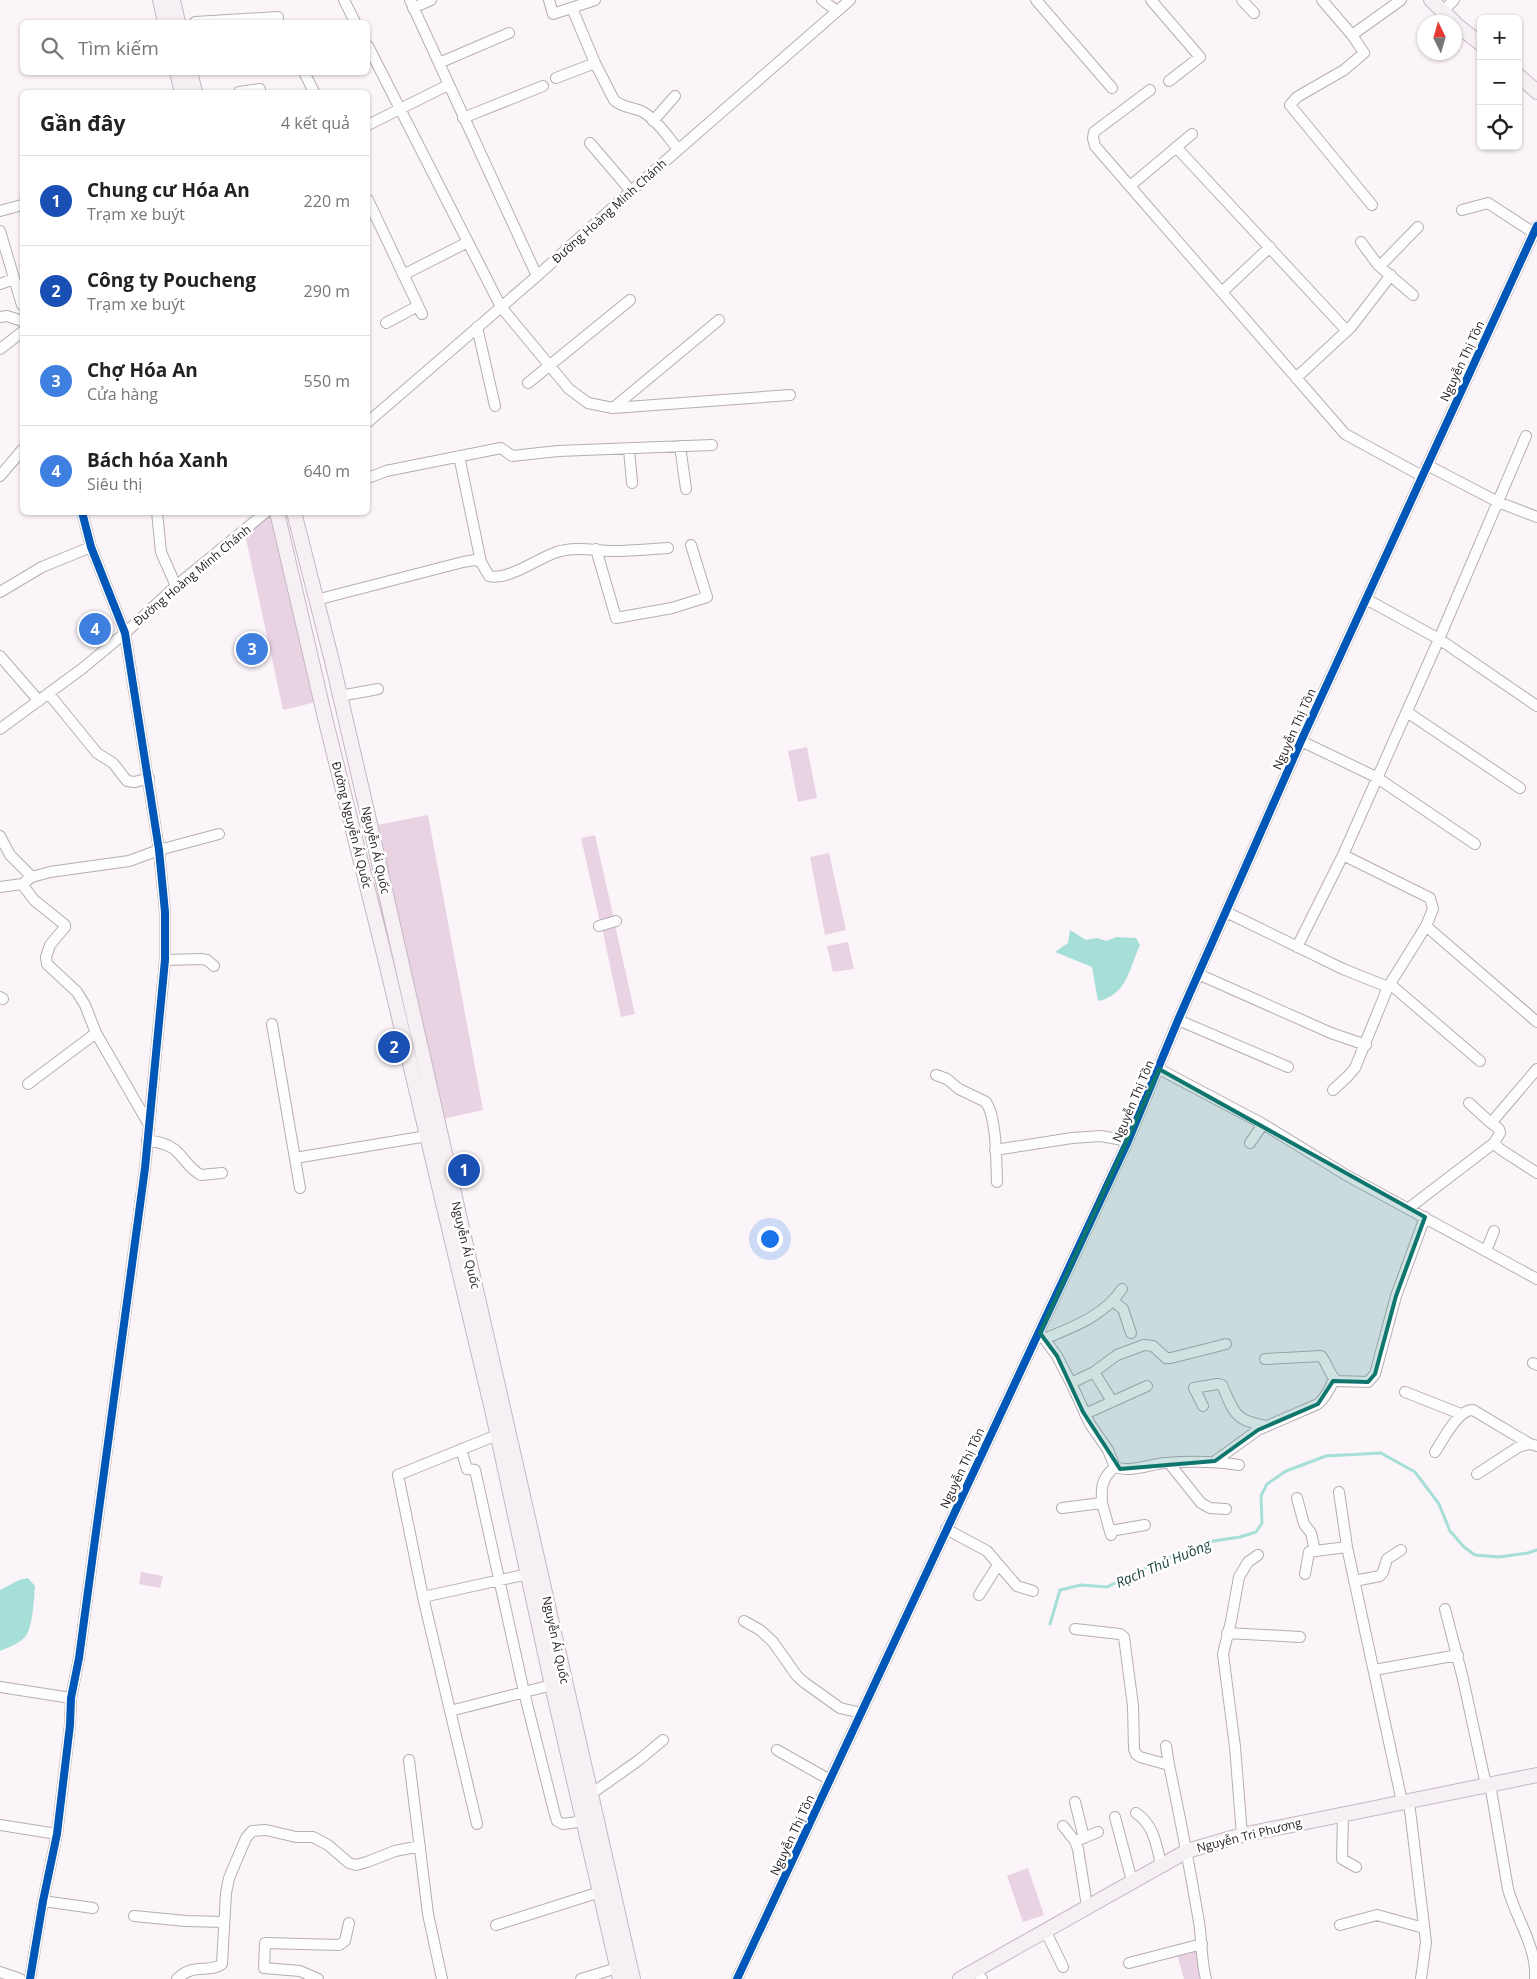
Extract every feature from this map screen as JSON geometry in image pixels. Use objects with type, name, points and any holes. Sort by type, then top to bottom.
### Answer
[{"type":"main road","points":[[160,0],[165,20]]},
{"type":"main road","points":[[173,0],[178,20]]},
{"type":"main road","points":[[1431,0],[1445,15]]},
{"type":"main road","points":[[1462,29],[1477,41]]},
{"type":"main road","points":[[178,75],[182,90]]},
{"type":"main road","points":[[191,75],[194,90]]},
{"type":"main road","points":[[1522,79],[1537,92]]},
{"type":"main road","name":"Đường Nguyễn Ái Quốc","points":[[278,515],[325,718],[384,954],[434,1135]]},
{"type":"main road","name":"Nguyễn Ái Quốc","points":[[295,515],[340,696],[552,1685],[584,1821],[596,1844],[633,1979]]},
{"type":"main road","name":"Nguyễn Ái Quốc","points":[[434,1135],[591,1794],[600,1892],[619,1973]]},
{"type":"main road","name":"Nguyễn Tri Phương","points":[[960,1979],[979,1974],[1045,1930],[1187,1851],[1242,1835],[1537,1775]]},
{"type":"street","points":[[344,0],[355,20]]},
{"type":"street","points":[[431,0],[411,4],[537,276]]},
{"type":"street","points":[[549,0],[553,14],[595,0]]},
{"type":"street","points":[[822,0],[837,11]]},
{"type":"street","name":"Đường Hoàng Minh Chánh","points":[[370,420],[850,0]]},
{"type":"street","points":[[1036,0],[1112,88]]},
{"type":"street","points":[[1151,0],[1200,57],[1169,81]]},
{"type":"street","points":[[1242,0],[1254,13]]},
{"type":"street","points":[[1322,0],[1352,35],[1364,53],[1344,70],[1298,97],[1290,105],[1372,205]]},
{"type":"street","points":[[1352,35],[1401,0]]},
{"type":"street","points":[[1442,12],[1454,0]]},
{"type":"street","points":[[572,8],[595,63],[614,100],[618,104],[641,111],[678,149]]},
{"type":"street","points":[[223,20],[278,16]]},
{"type":"street","points":[[439,63],[509,33]]},
{"type":"street","points":[[370,50],[501,307],[569,389],[588,403],[613,408],[790,395]]},
{"type":"street","points":[[556,78],[595,63]]},
{"type":"street","points":[[306,75],[313,90]]},
{"type":"street","points":[[370,124],[448,85]]},
{"type":"street","points":[[463,118],[543,86]]},
{"type":"street","points":[[253,90],[260,89]]},
{"type":"street","points":[[1150,90],[1094,132],[1095,146],[1345,434],[1422,476]]},
{"type":"street","points":[[653,122],[676,96]]},
{"type":"street","points":[[1130,186],[1192,134]]},
{"type":"street","points":[[590,142],[631,190]]},
{"type":"street","points":[[1176,147],[1347,331]]},
{"type":"street","points":[[1462,210],[1488,203],[1535,230]]},
{"type":"street","points":[[370,204],[420,310],[386,323]]},
{"type":"street","points":[[0,211],[20,206]]},
{"type":"street","points":[[1380,266],[1418,227]]},
{"type":"street","name":"Nguyễn Thị Tồn","points":[[737,1979],[946,1529],[1042,1336],[1301,741],[1535,230]]},
{"type":"street","points":[[0,231],[20,298]]},
{"type":"street","points":[[403,274],[468,242]]},
{"type":"street","points":[[1361,242],[1380,266],[1413,295]]},
{"type":"street","points":[[1222,292],[1270,247]]},
{"type":"street","points":[[1296,378],[1347,331],[1391,275]]},
{"type":"street","points":[[0,284],[14,279]]},
{"type":"street","points":[[528,383],[630,300]]},
{"type":"street","points":[[0,317],[7,316],[20,320]]},
{"type":"street","points":[[613,408],[719,320]]},
{"type":"street","points":[[477,327],[495,406]]},
{"type":"street","points":[[0,349],[20,334]]},
{"type":"street","points":[[1297,947],[1343,855],[1376,777],[1439,639],[1526,436]]},
{"type":"street","points":[[370,477],[386,471],[501,448],[512,456],[558,451],[712,445]]},
{"type":"street","points":[[680,446],[686,489]]},
{"type":"street","points":[[629,449],[632,483]]},
{"type":"street","points":[[0,476],[20,452]]},
{"type":"street","points":[[459,456],[481,562],[489,576],[494,578],[558,552],[580,548],[615,551],[668,548]]},
{"type":"street","points":[[1427,465],[1498,502],[1537,518]]},
{"type":"street","points":[[30,1979],[57,1834],[69,1734],[71,1698],[79,1658],[145,1168],[165,960],[165,912],[160,850],[125,633],[91,547],[83,515]]},
{"type":"street","points":[[157,515],[161,552],[176,586]]},
{"type":"street","name":"Đường Hoàng Minh Chánh","points":[[0,729],[50,694],[125,633],[176,586],[262,515]]},
{"type":"street","points":[[596,550],[616,618],[672,608],[707,598],[691,545]]},
{"type":"street","points":[[0,592],[42,567],[91,547]]},
{"type":"street","points":[[316,600],[463,562],[475,560],[481,562]]},
{"type":"street","points":[[1366,599],[1439,639],[1537,706]]},
{"type":"street","points":[[0,656],[40,701]]},
{"type":"street","points":[[340,696],[378,689]]},
{"type":"street","points":[[50,694],[96,753],[113,763],[127,781],[135,782],[149,778]]},
{"type":"street","points":[[1407,712],[1520,788]]},
{"type":"street","points":[[1301,741],[1376,777],[1475,844]]},
{"type":"street","points":[[0,886],[22,884],[32,877],[50,872],[129,861],[160,850],[219,834]]},
{"type":"street","points":[[0,836],[10,855],[32,877]]},
{"type":"street","points":[[1333,1090],[1355,1068],[1389,986],[1426,926],[1433,909],[1430,898],[1343,855]]},
{"type":"street","points":[[22,884],[34,900],[65,925],[50,945],[46,957],[47,964],[77,992],[85,1005],[96,1033],[148,1123]]},
{"type":"street","points":[[1226,912],[1343,969],[1389,986],[1480,1061]]},
{"type":"street","points":[[599,926],[616,921]]},
{"type":"street","points":[[1426,926],[1537,1022]]},
{"type":"street","points":[[165,960],[201,959],[207,960],[214,966]]},
{"type":"street","points":[[1198,974],[1330,1033],[1366,1045]]},
{"type":"street","points":[[1178,1020],[1288,1067]]},
{"type":"street","points":[[272,1024],[300,1188]]},
{"type":"street","points":[[28,1084],[96,1033]]},
{"type":"street","points":[[1159,1069],[1264,1124],[1346,1175],[1537,1279]]},
{"type":"street","points":[[1491,1124],[1537,1069]]},
{"type":"street","points":[[936,1075],[947,1079],[959,1089],[986,1102],[990,1111],[997,1182]]},
{"type":"street","points":[[136,1102],[152,1093]]},
{"type":"street","points":[[1409,1208],[1494,1143],[1500,1133],[1499,1129],[1469,1103]]},
{"type":"street","points":[[1250,1143],[1264,1124]]},
{"type":"street","points":[[294,1158],[434,1135]]},
{"type":"street","points":[[995,1150],[1072,1138],[1101,1136],[1128,1141]]},
{"type":"street","points":[[147,1140],[170,1146],[188,1166],[201,1175],[222,1173]]},
{"type":"street","points":[[1494,1143],[1537,1173]]},
{"type":"street","points":[[1334,1379],[1337,1381],[1368,1382],[1375,1374],[1396,1296],[1425,1217]]},
{"type":"street","points":[[1486,1251],[1494,1231]]},
{"type":"street","points":[[1115,1467],[1108,1450],[1085,1414],[1056,1356],[1042,1336],[1082,1323],[1113,1301],[1122,1289]]},
{"type":"street","points":[[1113,1301],[1123,1309],[1131,1334]]},
{"type":"street","points":[[1071,1383],[1094,1372],[1117,1355],[1144,1345],[1153,1346],[1166,1358],[1171,1358],[1226,1344]]},
{"type":"street","points":[[1215,1461],[1250,1434],[1318,1404],[1330,1390],[1334,1379],[1329,1367],[1321,1356],[1265,1359]]},
{"type":"street","points":[[1094,1372],[1112,1401]]},
{"type":"street","points":[[1203,1406],[1194,1388],[1217,1384],[1222,1385],[1235,1412],[1243,1421],[1267,1426]]},
{"type":"street","points":[[1085,1414],[1147,1386]]},
{"type":"street","points":[[1405,1392],[1461,1414]]},
{"type":"street","points":[[1435,1452],[1461,1414],[1468,1410],[1473,1410],[1533,1445]]},
{"type":"street","points":[[477,1824],[423,1597],[398,1475],[497,1435]]},
{"type":"street","points":[[1476,1474],[1520,1446],[1533,1445]]},
{"type":"street","points":[[461,1449],[468,1469],[474,1470],[524,1692],[556,1818],[563,1824],[584,1821]]},
{"type":"street","points":[[1115,1467],[1127,1469],[1169,1463],[1215,1461],[1239,1465]]},
{"type":"street","points":[[1169,1463],[1201,1504],[1210,1508],[1226,1508]]},
{"type":"street","points":[[1115,1467],[1102,1480],[1102,1503],[1110,1533],[1144,1525]]},
{"type":"street","points":[[1339,1492],[1354,1581],[1406,1802],[1426,1951],[1421,1979]]},
{"type":"street","points":[[1297,1498],[1304,1524],[1311,1533],[1315,1551]]},
{"type":"street","points":[[1062,1508],[1102,1503]]},
{"type":"street","points":[[946,1529],[987,1551],[1017,1586],[1033,1591]]},
{"type":"street","points":[[1305,1574],[1309,1552],[1347,1547]]},
{"type":"street","points":[[1354,1581],[1380,1576],[1387,1559],[1401,1550]]},
{"type":"street","points":[[1242,1835],[1236,1747],[1223,1654],[1239,1577],[1248,1562],[1258,1555]]},
{"type":"street","points":[[979,1595],[998,1565]]},
{"type":"street","points":[[423,1597],[528,1574]]},
{"type":"street","points":[[1445,1609],[1458,1655],[1488,1785],[1511,1902],[1532,1948],[1535,1959],[1534,1979]]},
{"type":"street","points":[[744,1621],[760,1630],[773,1642],[797,1676],[805,1684],[840,1708],[862,1713]]},
{"type":"street","points":[[1075,1629],[1120,1634],[1124,1637],[1133,1706],[1136,1754],[1140,1757],[1169,1764]]},
{"type":"street","points":[[1227,1634],[1300,1637]]},
{"type":"street","points":[[1374,1670],[1458,1655]]},
{"type":"street","points":[[450,1711],[552,1685]]},
{"type":"street","points":[[0,1687],[71,1698]]},
{"type":"street","points":[[591,1794],[639,1760],[663,1740]]},
{"type":"street","points":[[1166,1746],[1187,1851],[1202,1944],[1202,1965],[1206,1979]]},
{"type":"street","points":[[777,1750],[830,1780]]},
{"type":"street","points":[[409,1760],[428,1914],[442,1979]]},
{"type":"street","points":[[1074,1802],[1079,1840],[1078,1849],[1087,1906]]},
{"type":"street","points":[[1136,1813],[1146,1819],[1150,1826],[1161,1864]]},
{"type":"street","points":[[1343,1814],[1342,1859],[1356,1867]]},
{"type":"street","points":[[1115,1817],[1132,1881]]},
{"type":"street","points":[[0,1825],[57,1834]]},
{"type":"street","points":[[1063,1826],[1079,1840]]},
{"type":"street","points":[[177,1979],[186,1971],[213,1968],[222,1964],[229,1878],[246,1838],[252,1831],[266,1830],[296,1837],[313,1837],[328,1844],[349,1863],[356,1865],[395,1851],[420,1846]]},
{"type":"street","points":[[1079,1840],[1098,1832]]},
{"type":"street","points":[[496,1925],[600,1892]]},
{"type":"street","points":[[43,1901],[93,1908]]},
{"type":"street","points":[[1340,1925],[1377,1915],[1424,1928]]},
{"type":"street","points":[[134,1916],[186,1921],[224,1922]]},
{"type":"street","points":[[261,1979],[266,1942],[338,1945],[345,1941],[349,1923]]},
{"type":"street","points":[[1045,1930],[1063,1967]]},
{"type":"street","points":[[1129,1963],[1202,1944]]},
{"type":"street","points":[[264,1967],[300,1972],[318,1979]]},
{"type":"street","points":[[0,1972],[20,1979]]},
{"type":"street","points":[[580,1979],[619,1973]]},
{"type":"highlighted area","points":[[1159,1069],[1425,1217],[1396,1296],[1375,1374],[1368,1382],[1333,1381],[1318,1404],[1258,1430],[1215,1461],[1120,1469],[1083,1412],[1057,1356],[1040,1333]]},
{"type":"shaded area","points":[[269,515],[272,515],[316,702],[283,710],[245,534]]},
{"type":"shaded area","points":[[807,747],[817,798],[798,802],[788,751]]},
{"type":"shaded area","points":[[428,815],[483,1110],[443,1119],[377,825]]},
{"type":"shaded area","points":[[595,835],[614,919],[600,922],[581,838]]},
{"type":"shaded area","points":[[829,853],[846,930],[825,935],[810,857]]},
{"type":"shaded area","points":[[615,925],[635,1014],[621,1017],[602,928]]},
{"type":"shaded area","points":[[1070,930],[1086,940],[1097,938],[1107,941],[1116,937],[1136,938],[1140,945],[1126,980],[1108,998],[1098,1001],[1092,967],[1055,952],[1068,943]]},
{"type":"shaded area","points":[[848,942],[854,969],[833,972],[827,946]]},
{"type":"shaded area","points":[[141,1572],[163,1576],[160,1588],[139,1584]]},
{"type":"shaded area","points":[[28,1578],[35,1586],[31,1624],[22,1640],[0,1651],[0,1590],[19,1580]]},
{"type":"shaded area","points":[[1028,1868],[1044,1915],[1023,1922],[1007,1876]]},
{"type":"shaded area","points":[[1199,1948],[1203,1979],[1184,1979],[1177,1954]]},
{"type":"waterway","name":"Rạch Thủ Huồng","points":[[1050,1624],[1060,1590],[1081,1585],[1107,1587],[1154,1564],[1207,1542],[1240,1537],[1256,1532],[1262,1523],[1261,1496],[1267,1484],[1286,1471],[1326,1456],[1381,1453],[1415,1472],[1439,1504],[1450,1531],[1464,1547],[1475,1555],[1499,1557],[1537,1550]]},
{"type":"cycle path","points":[[737,1979],[1128,1141],[1178,1020],[1301,741],[1537,226]]},
{"type":"cycle path","points":[[30,1979],[57,1834],[70,1725],[71,1698],[79,1658],[145,1168],[165,960],[165,912],[159,850],[125,633],[91,547],[83,515]]},
{"type":"place","name":"Bách hóa Xanh","points":[[95,629]]},
{"type":"place","name":"Chợ Hóa An","points":[[252,649]]},
{"type":"place","name":"Công ty Poucheng","points":[[394,1047]]},
{"type":"place","name":"Chung cư Hóa An","points":[[464,1170]]}]
